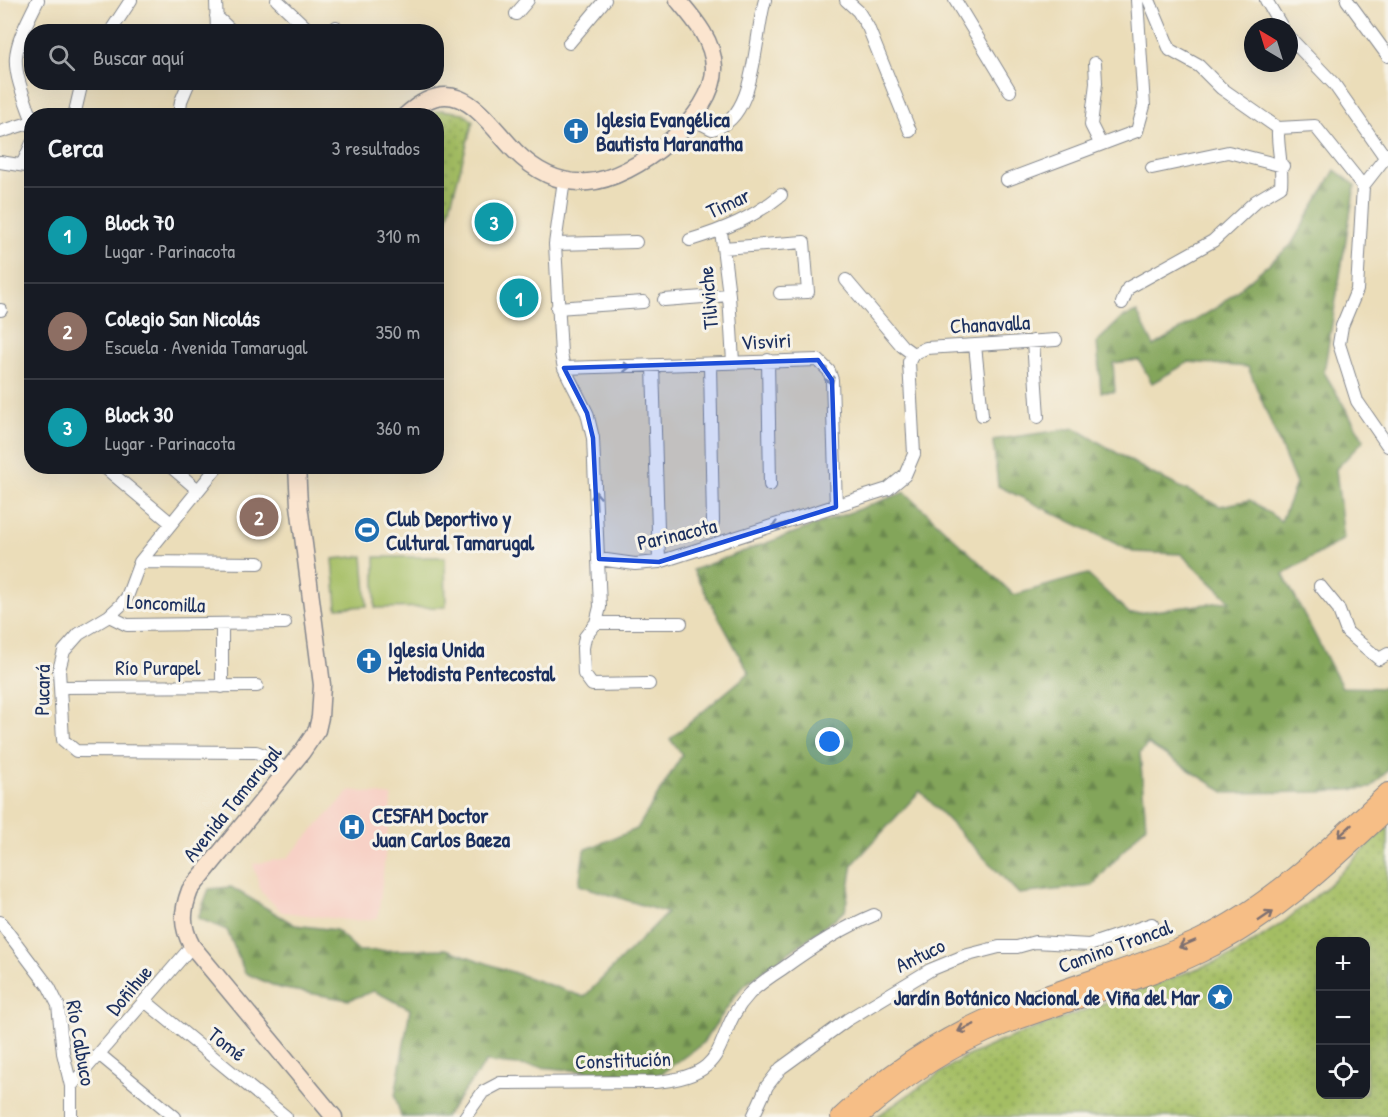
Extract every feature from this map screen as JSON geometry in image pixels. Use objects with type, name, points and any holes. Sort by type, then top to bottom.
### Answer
[{"type":"main road","name":"Camino Troncal","points":[[840,1117],[870,1089],[954,1034],[1010,1008],[1162,954],[1238,918],[1306,868],[1388,792]]},
{"type":"main road","name":"Camino Troncal","points":[[859,1117],[921,1069],[1003,1026],[1160,970],[1245,931],[1329,867],[1388,810]]},
{"type":"street","points":[[27,24],[38,0]]},
{"type":"street","points":[[115,24],[131,0]]},
{"type":"street","points":[[216,0],[216,24]]},
{"type":"street","points":[[277,0],[302,24]]},
{"type":"street","points":[[516,14],[528,0]]},
{"type":"street","points":[[569,43],[605,0]]},
{"type":"street","points":[[413,108],[444,96],[467,101],[481,111],[529,163],[545,174],[564,180],[598,181],[637,165],[692,119],[709,95],[714,77],[714,59],[700,28],[678,0]]},
{"type":"street","points":[[692,119],[712,129],[729,123],[738,112],[752,72],[765,0]]},
{"type":"street","points":[[846,0],[858,11],[868,27],[910,131]]},
{"type":"street","points":[[955,0],[1010,91]]},
{"type":"street","points":[[1007,180],[1100,143],[1137,131],[1144,106],[1137,0]]},
{"type":"street","points":[[1149,0],[1170,50],[1199,66],[1221,88],[1278,128],[1315,126],[1363,186]]},
{"type":"street","points":[[1266,0],[1277,18]]},
{"type":"street","points":[[1347,0],[1388,56]]},
{"type":"street","points":[[216,16],[224,24]]},
{"type":"street","points":[[24,29],[14,59],[28,108]]},
{"type":"street","points":[[1298,46],[1334,84],[1387,156],[1363,186],[1357,290],[1342,326],[1339,344],[1357,401],[1388,446]]},
{"type":"street","points":[[1095,63],[1096,83],[1091,125],[1100,143]]},
{"type":"street","points":[[76,108],[80,90]]},
{"type":"street","points":[[180,108],[186,90]]},
{"type":"street","points":[[0,132],[24,123]]},
{"type":"street","points":[[1122,303],[1128,288],[1212,241],[1256,201],[1281,186],[1283,166],[1278,142],[1278,128]]},
{"type":"street","points":[[1152,168],[1228,152],[1283,166]]},
{"type":"street","points":[[0,162],[24,165]]},
{"type":"street","points":[[564,180],[555,244],[557,308],[564,368],[591,425],[599,559],[600,607],[596,623],[585,637],[584,674],[588,683],[598,686],[649,684]]},
{"type":"street","name":"Timar","points":[[690,240],[721,231],[761,211],[781,195]]},
{"type":"street","name":"Tiliviche","points":[[721,231],[729,295],[733,362]]},
{"type":"street","points":[[555,244],[636,242]]},
{"type":"street","points":[[723,248],[804,242],[808,292],[780,293]]},
{"type":"street","points":[[846,280],[902,346],[913,354]]},
{"type":"street","points":[[664,300],[729,295]]},
{"type":"street","points":[[557,308],[643,302]]},
{"type":"street","name":"Chanavalla","points":[[913,354],[926,348],[1056,340]]},
{"type":"street","points":[[1033,341],[1038,417]]},
{"type":"street","points":[[975,345],[982,415]]},
{"type":"street","name":"Parinacota","points":[[599,559],[635,564],[659,562],[888,489],[910,467],[914,454],[909,362],[913,354]]},
{"type":"street","name":"Visviri","points":[[564,368],[811,359],[823,363],[829,370],[832,380],[836,507]]},
{"type":"street","points":[[768,360],[770,485]]},
{"type":"street","points":[[710,364],[712,522]]},
{"type":"street","points":[[653,366],[659,562]]},
{"type":"street","points":[[113,474],[171,523]]},
{"type":"street","points":[[179,474],[198,490]]},
{"type":"street","name":"Pucará","points":[[211,474],[140,562],[127,597],[109,616],[80,634],[64,651],[60,660],[63,740],[76,751],[256,752],[270,757],[286,771]]},
{"type":"street","name":"Avenida Tamarugal","points":[[297,474],[298,505],[322,685],[320,717],[311,741],[190,890],[183,911],[183,927],[192,946],[334,1117]]},
{"type":"street","points":[[140,562],[259,563]]},
{"type":"street","points":[[1320,586],[1338,608],[1347,632],[1379,659],[1388,654]]},
{"type":"street","name":"Loncomilla","points":[[109,616],[127,625],[285,623]]},
{"type":"street","points":[[596,623],[681,623]]},
{"type":"street","name":"Loncomilla","points":[[222,625],[222,687]]},
{"type":"street","name":"Río Purapel","points":[[60,687],[257,686]]},
{"type":"street","name":"Constitución","points":[[465,1117],[483,1092],[500,1083],[656,1082],[673,1080],[702,1068],[718,1055],[740,1005],[750,993],[842,928],[874,915]]},
{"type":"street","name":"Río Calbuco","points":[[0,922],[55,998],[59,1012],[64,1059],[72,1086],[71,1117]]},
{"type":"street","name":"Antuco","points":[[753,1117],[767,1086],[781,1068],[847,1020],[930,970],[964,956],[999,947],[1017,948],[1035,942],[1089,945],[1152,924]]},
{"type":"street","name":"Doñihue","points":[[72,1086],[192,946]]},
{"type":"street","name":"Tomé","points":[[145,1001],[286,1117]]},
{"type":"street","points":[[100,1055],[175,1117]]},
{"type":"highlighted area","points":[[818,360],[832,380],[836,507],[659,562],[599,559],[593,438],[587,413],[564,368]]},
{"type":"shaded area","name":"CESFAM Doctor Juan Carlos Baeza","points":[[351,790],[392,796],[378,918],[355,921],[282,912],[261,892],[253,864],[287,858]]},
{"type":"green space","points":[[444,110],[463,113],[473,121],[444,230]]},
{"type":"green space","points":[[1335,170],[1355,185],[1324,372],[1364,440],[1336,469],[1344,539],[1283,574],[1342,687],[1388,688],[1388,770],[1370,788],[1322,792],[1226,793],[1148,744],[1140,753],[1146,825],[1092,886],[1019,894],[920,791],[853,864],[845,911],[741,988],[702,1044],[655,1078],[486,1062],[445,1117],[401,1117],[395,1096],[410,1009],[374,991],[349,1000],[279,988],[245,973],[227,930],[198,918],[209,889],[231,887],[295,925],[336,930],[359,951],[446,949],[584,997],[667,913],[579,885],[584,850],[637,829],[682,755],[670,739],[749,673],[693,570],[905,492],[1014,595],[1087,574],[1130,614],[1230,601],[1181,554],[1133,552],[998,486],[993,440],[1075,428],[1151,473],[1220,506],[1250,500],[1281,521],[1296,484],[1248,367],[1189,362],[1152,383],[1139,360],[1113,363],[1115,392],[1101,392],[1097,342],[1122,318],[1137,312],[1154,346],[1219,306],[1291,245]]},
{"type":"green space","points":[[363,556],[367,606],[337,608],[333,559]]},
{"type":"green space","points":[[375,557],[445,557],[446,607],[375,608]]},
{"type":"green space","name":"Jardín Botánico Nacional de Viña del Mar","points":[[1388,826],[1388,1117],[876,1117],[961,1059],[1004,1040],[1234,955],[1284,922],[1325,888]]},
{"type":"place","name":"Iglesia Evangélica Bautista Maranatha","points":[[576,131]]},
{"type":"place","name":"Block 30","points":[[494,222]]},
{"type":"place","name":"Block 70","points":[[519,298]]},
{"type":"place","name":"Colegio San Nicolás","points":[[259,517]]},
{"type":"place","name":"Club Deportivo y Cultural Tamarugal","points":[[367,530]]},
{"type":"place","name":"Iglesia Unida Metodista Pentecostal","points":[[369,661]]},
{"type":"place","name":"CESFAM Doctor Juan Carlos Baeza","points":[[352,827]]},
{"type":"place","name":"Jardín Botánico Nacional de Viña del Mar","points":[[1220,997]]}]
